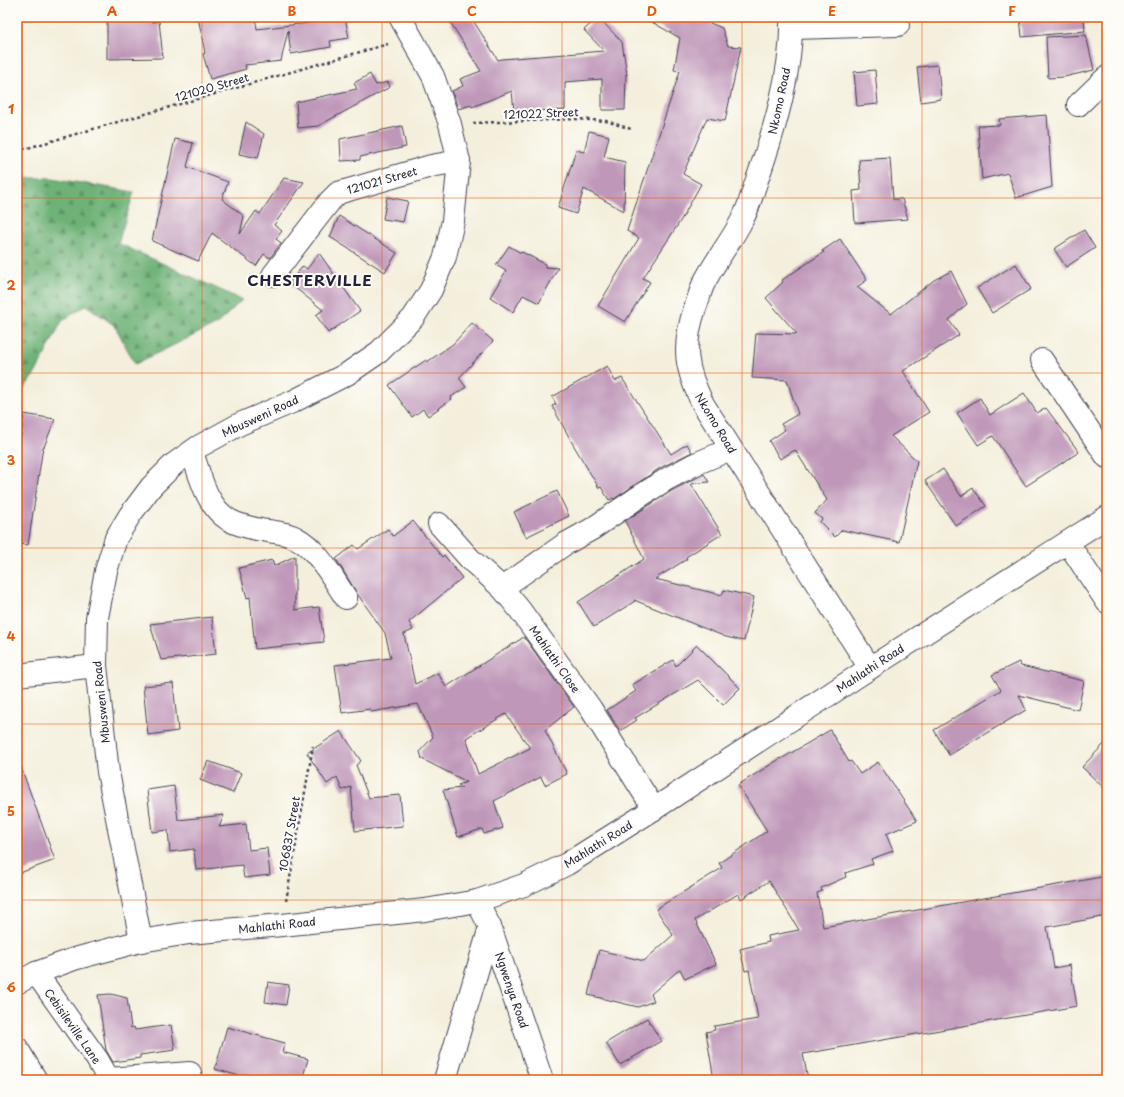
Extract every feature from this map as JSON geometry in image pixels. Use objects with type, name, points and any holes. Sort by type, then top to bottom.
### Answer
[{"type":"street","name":"Mbusweni Road","points":[[141,941],[108,772],[96,666],[97,618],[106,571],[116,538],[130,515],[151,487],[174,464],[240,424],[292,402],[347,374],[379,352],[413,318],[431,290],[445,257],[453,221],[459,161],[450,124],[433,76],[400,17]]},
{"type":"street","points":[[791,22],[898,25]]},
{"type":"street","name":"Nkomo Road","points":[[791,22],[786,74],[770,143],[743,219],[703,285],[690,324],[687,347],[688,364],[693,383],[703,404],[870,668]]},
{"type":"street","points":[[1078,105],[1107,77]]},
{"type":"street","name":"121021 Street","points":[[274,275],[330,201],[338,193],[431,166],[459,161]]},
{"type":"street","points":[[1042,360],[1107,457]]},
{"type":"street","points":[[502,588],[565,544],[592,529],[661,483],[695,464],[731,448]]},
{"type":"street","points":[[192,452],[208,498],[217,509],[229,520],[261,530],[284,533],[297,538],[313,550],[346,598]]},
{"type":"street","name":"Mahlathi Road","points":[[26,978],[74,959],[141,941],[189,933],[425,910],[477,901],[524,885],[567,864],[1107,517]]},
{"type":"street","name":"Mahlathi Close","points":[[439,524],[470,559],[502,588],[520,610],[591,709],[654,809]]},
{"type":"street","points":[[1068,543],[1107,602]]},
{"type":"street","points":[[17,676],[96,666]]},
{"type":"street","name":"Ngwenya Road","points":[[477,901],[490,927],[542,1080]]},
{"type":"street","points":[[445,1080],[490,927]]},
{"type":"street","name":"Cebisileville Lane","points":[[26,978],[97,1059],[108,1080]]},
{"type":"street","points":[[17,1048],[36,1080]]},
{"type":"street","points":[[108,1080],[190,1073]]},
{"type":"path","name":"121020 Street","points":[[17,151],[412,37]]},
{"type":"path","name":"121022 Street","points":[[450,124],[576,119],[606,121],[631,129]]},
{"type":"path","name":"106837 Street","points":[[282,925],[313,746]]},
{"type":"green space","points":[[17,178],[52,178],[134,192],[118,243],[242,300],[217,324],[135,364],[115,326],[86,305],[62,321],[36,372],[17,398]]},
{"type":"building","points":[[107,17],[151,17],[152,22],[159,21],[163,58],[107,59]]},
{"type":"building","points":[[198,17],[255,17],[257,29],[308,23],[326,19],[327,21],[345,17],[349,38],[330,41],[331,47],[291,54],[288,30],[281,61],[245,65],[246,69],[210,79],[203,54],[205,53]]},
{"type":"building","points":[[447,17],[471,17],[498,60],[604,51],[584,30],[598,17],[622,42],[627,75],[626,74],[625,110],[602,110],[602,79],[565,82],[565,110],[514,111],[512,91],[472,107],[471,105],[458,109],[452,91],[463,86],[460,79],[481,71]]},
{"type":"building","points":[[643,17],[696,17],[722,28],[728,46],[741,47],[725,121],[707,118],[683,174],[701,184],[681,220],[643,278],[650,282],[625,322],[598,306],[639,238],[627,231],[680,71],[674,70],[680,38]]},
{"type":"building","points":[[1020,17],[1084,17],[1085,31],[1022,37]]},
{"type":"building","points":[[1086,35],[1094,70],[1064,77],[1048,78],[1046,37]]},
{"type":"building","points":[[938,65],[941,99],[921,102],[917,67]]},
{"type":"building","points":[[875,70],[878,104],[857,106],[854,72]]},
{"type":"building","points":[[370,74],[376,85],[388,82],[390,87],[318,126],[298,128],[296,102],[357,89],[354,83]]},
{"type":"building","points":[[1047,115],[1052,187],[1016,198],[1008,173],[982,179],[978,126],[1000,125],[999,119]]},
{"type":"building","points":[[246,122],[264,134],[258,158],[239,154]]},
{"type":"building","points":[[402,126],[406,147],[360,157],[360,160],[341,161],[340,139]]},
{"type":"building","points":[[589,131],[609,136],[604,157],[625,162],[624,211],[584,189],[576,214],[558,208],[576,150],[584,152]]},
{"type":"building","points":[[175,139],[193,143],[187,167],[228,182],[222,199],[244,216],[240,234],[256,211],[260,214],[284,178],[304,182],[274,225],[282,231],[276,239],[281,243],[270,258],[264,254],[256,266],[212,233],[198,261],[152,241]]},
{"type":"building","points":[[890,158],[893,199],[902,199],[908,219],[855,223],[853,191],[861,190],[859,160]]},
{"type":"building","points":[[387,197],[408,201],[403,222],[383,219]]},
{"type":"building","points":[[339,216],[397,253],[385,272],[330,237]]},
{"type":"building","points":[[1084,230],[1095,248],[1066,267],[1054,249]]},
{"type":"building","points":[[840,239],[867,280],[857,287],[891,314],[934,280],[951,271],[967,304],[949,320],[959,335],[903,371],[929,412],[891,436],[917,461],[899,542],[842,530],[835,537],[820,522],[822,519],[815,513],[827,500],[795,450],[780,459],[769,441],[785,430],[781,424],[798,414],[787,380],[752,378],[756,333],[797,334],[766,298],[783,282],[782,280],[824,252],[822,251]]},
{"type":"building","points":[[509,246],[545,264],[545,267],[558,268],[539,303],[523,295],[513,312],[490,297],[506,271],[496,265]]},
{"type":"building","points":[[319,253],[360,311],[328,333],[316,315],[323,310],[289,283],[303,266],[307,269]]},
{"type":"building","points":[[1016,264],[1031,289],[992,313],[977,288]]},
{"type":"building","points":[[472,323],[493,341],[459,378],[466,387],[428,416],[423,409],[412,417],[389,385],[453,344]]},
{"type":"building","points":[[607,366],[615,381],[622,378],[671,454],[687,444],[692,452],[660,468],[614,499],[609,500],[601,487],[599,488],[552,406],[556,404],[552,397]]},
{"type":"building","points":[[1024,393],[1037,413],[1046,408],[1079,452],[1026,486],[993,436],[978,445],[957,413],[980,398],[990,415]]},
{"type":"building","points":[[24,414],[55,419],[43,447],[28,545],[17,544],[17,463]]},
{"type":"building","points":[[943,469],[961,496],[973,488],[986,506],[956,526],[925,481]]},
{"type":"building","points":[[704,474],[709,482],[691,484],[722,534],[686,557],[687,559],[655,579],[722,595],[724,590],[754,597],[744,641],[726,637],[634,600],[635,601],[594,627],[578,602],[644,559],[625,521],[673,490]]},
{"type":"building","points":[[557,491],[569,516],[526,537],[514,512]]},
{"type":"building","points":[[413,521],[442,557],[444,555],[462,578],[409,622],[413,630],[404,634],[415,684],[438,673],[446,687],[524,637],[574,707],[545,730],[567,774],[545,785],[541,777],[494,801],[503,828],[484,834],[482,829],[458,837],[443,790],[462,788],[458,785],[467,782],[422,759],[420,751],[433,737],[418,704],[371,712],[370,709],[342,713],[335,665],[391,658],[385,633],[358,595],[336,559],[354,545],[358,549],[388,529],[393,536]],"holes":[[[506,714],[530,748],[478,774],[466,738]]]},
{"type":"building","points":[[295,556],[295,610],[319,607],[324,642],[255,649],[250,597],[247,598],[239,568],[272,560],[274,566]]},
{"type":"building","points":[[212,617],[216,654],[161,660],[150,624]]},
{"type":"building","points":[[697,645],[740,688],[723,705],[698,680],[635,718],[637,720],[620,731],[607,710],[636,691],[632,685],[673,660],[676,666]]},
{"type":"building","points":[[1019,662],[1021,666],[1084,681],[1078,710],[1019,695],[1026,710],[949,755],[934,730],[1001,690],[992,675]]},
{"type":"building","points":[[173,683],[178,731],[148,735],[143,686]]},
{"type":"building","points":[[830,730],[849,762],[851,761],[860,774],[878,762],[917,821],[886,834],[893,851],[871,859],[873,864],[845,873],[846,877],[821,888],[822,891],[817,893],[823,927],[1107,876],[1107,916],[1047,927],[1054,968],[1070,965],[1077,1006],[803,1054],[808,1080],[714,1080],[706,1032],[715,1030],[714,1026],[758,1019],[749,970],[745,971],[740,949],[769,942],[768,936],[799,930],[769,881],[741,899],[738,894],[695,920],[716,964],[685,979],[680,969],[651,994],[654,1001],[638,1007],[588,995],[599,950],[644,961],[673,935],[656,909],[722,868],[719,863],[767,831],[738,785]]},
{"type":"building","points":[[341,731],[361,761],[356,765],[369,798],[400,795],[403,826],[355,831],[351,787],[342,790],[337,777],[327,784],[307,753]]},
{"type":"building","points":[[1107,741],[1107,791],[1082,767]]},
{"type":"building","points":[[208,761],[241,773],[233,793],[200,780]]},
{"type":"building","points":[[17,762],[19,762],[55,860],[17,874]]},
{"type":"building","points":[[174,786],[178,820],[224,815],[219,827],[246,824],[249,850],[267,848],[270,875],[244,878],[242,865],[196,870],[194,849],[170,852],[168,830],[152,832],[147,790]]},
{"type":"building","points":[[268,982],[289,985],[286,1005],[265,1002]]},
{"type":"building","points":[[111,994],[127,998],[131,1028],[134,1027],[135,1030],[171,1025],[175,1050],[140,1055],[140,1058],[113,1062],[106,1050],[98,995]]},
{"type":"building","points":[[647,1018],[661,1041],[620,1065],[606,1043]]},
{"type":"building","points":[[227,1027],[285,1043],[282,1052],[308,1059],[302,1080],[253,1080],[215,1069]]},
{"type":"district","name":"CHESTERVILLE","points":[[310,279]]}]
